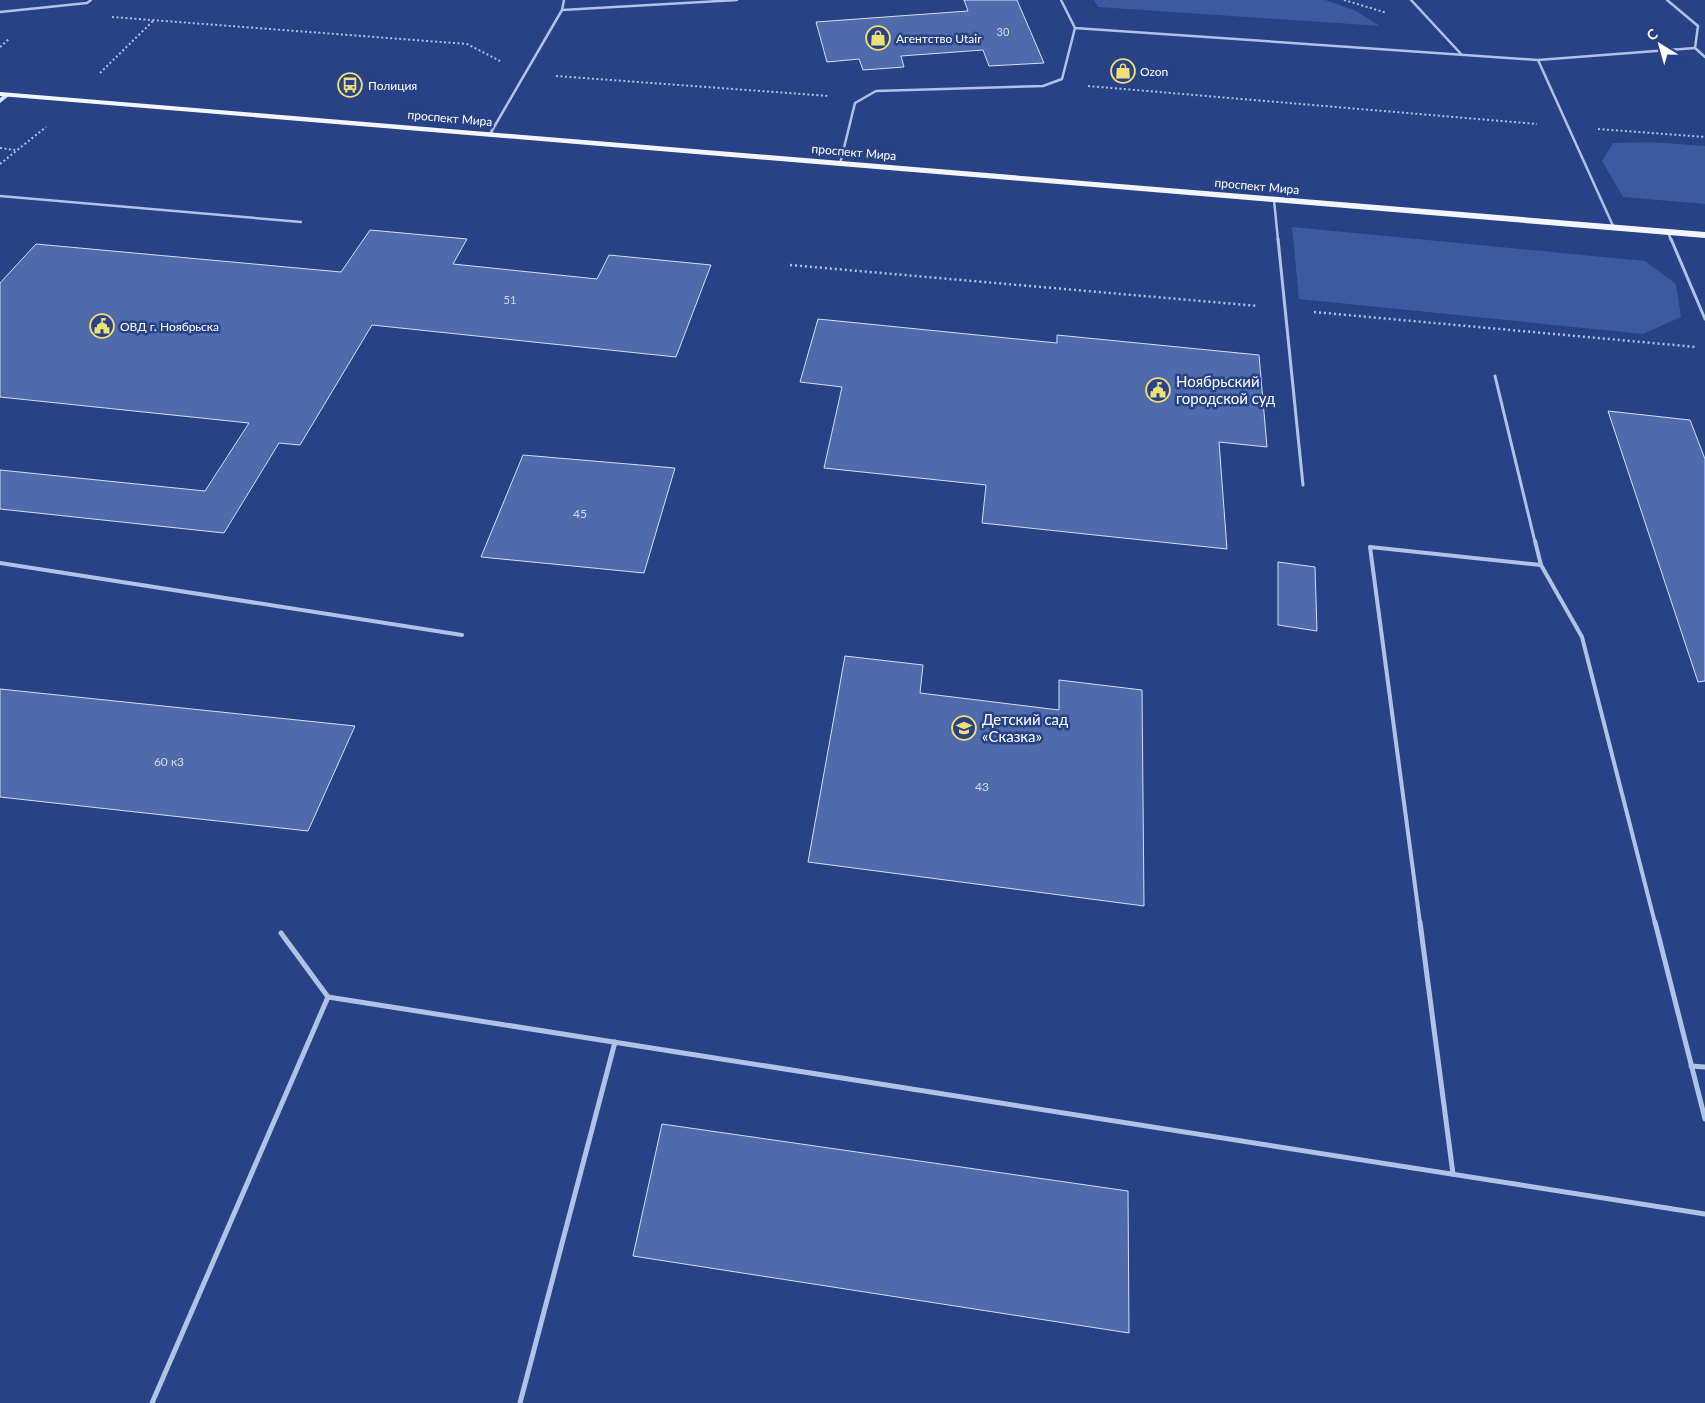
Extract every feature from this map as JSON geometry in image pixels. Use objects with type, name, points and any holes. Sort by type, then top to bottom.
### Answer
[{"type":"main road","name":"проспект Мира","points":[[4,94],[1705,236]]},
{"type":"street","points":[[0,101],[4,94]]},
{"type":"lane","points":[[0,12],[87,3],[90,0]]},
{"type":"lane","points":[[490,134],[562,10],[564,0]]},
{"type":"lane","points":[[562,10],[737,0]]},
{"type":"lane","points":[[840,164],[855,103],[876,91],[1044,86],[1062,79],[1075,28],[1061,0]]},
{"type":"lane","points":[[1411,0],[1462,55]]},
{"type":"lane","points":[[1667,0],[1698,26],[1695,48]]},
{"type":"lane","points":[[1075,28],[1538,60],[1695,48],[1705,57]]},
{"type":"lane","points":[[1538,60],[1614,228]]},
{"type":"lane","points":[[0,196],[301,222]]},
{"type":"lane","points":[[1274,200],[1303,485]]},
{"type":"lane","points":[[1668,232],[1705,319]]},
{"type":"lane","points":[[1494,376],[1542,565],[1582,637],[1705,1119]]},
{"type":"lane","points":[[1453,1174],[1370,547],[1542,565]]},
{"type":"lane","points":[[0,563],[462,635]]},
{"type":"lane","points":[[281,933],[328,997],[1705,1214]]},
{"type":"lane","points":[[152,1403],[328,997]]},
{"type":"lane","points":[[520,1403],[615,1042]]},
{"type":"lane","points":[[1691,1066],[1705,1067]]},
{"type":"path","points":[[106,67],[154,21]]},
{"type":"path","points":[[0,148],[15,150],[0,164]]},
{"type":"path","points":[[790,265],[1705,348]]},
{"type":"shaded area","points":[[1094,0],[1325,0],[1354,10],[1380,26],[1098,7]]},
{"type":"shaded area","points":[[1649,142],[1705,146],[1705,204],[1623,197],[1602,161],[1613,143]]},
{"type":"shaded area","points":[[1292,227],[1645,261],[1676,284],[1681,317],[1643,334],[1299,299]]},
{"type":"building","points":[[964,0],[1017,0],[1044,63],[989,66],[983,50],[901,56],[904,67],[863,70],[859,59],[827,62],[816,22],[968,11]]},
{"type":"building","points":[[370,230],[467,239],[453,264],[597,279],[609,255],[711,265],[676,357],[372,325],[300,445],[279,443],[224,533],[0,509],[0,470],[205,491],[249,423],[0,397],[0,283],[36,244],[341,272]]},
{"type":"building","points":[[818,319],[1057,343],[1057,335],[1259,355],[1267,447],[1219,442],[1227,549],[982,523],[986,485],[824,468],[842,387],[800,382]]},
{"type":"building","points":[[1608,411],[1690,420],[1705,459],[1705,681],[1698,682]]},
{"type":"building","points":[[523,455],[675,468],[644,573],[481,557]]},
{"type":"building","points":[[1278,562],[1315,567],[1317,631],[1278,625]]},
{"type":"building","points":[[845,656],[923,665],[920,693],[1059,710],[1059,680],[1142,690],[1144,906],[808,862]]},
{"type":"building","points":[[0,689],[355,726],[308,831],[0,797]]},
{"type":"building","points":[[662,1124],[1128,1191],[1129,1333],[633,1256]]},
{"type":"place","name":"Агентство Utair","points":[[878,38]]},
{"type":"place","name":"Ozon","points":[[1123,71]]},
{"type":"place","name":"Полиция","points":[[350,85]]},
{"type":"place","name":"ОВД г. Ноябрьска","points":[[102,326]]},
{"type":"place","name":"Ноябрьский городской суд","points":[[1158,390]]},
{"type":"place","name":"Детский сад «Сказка»","points":[[964,728]]}]
